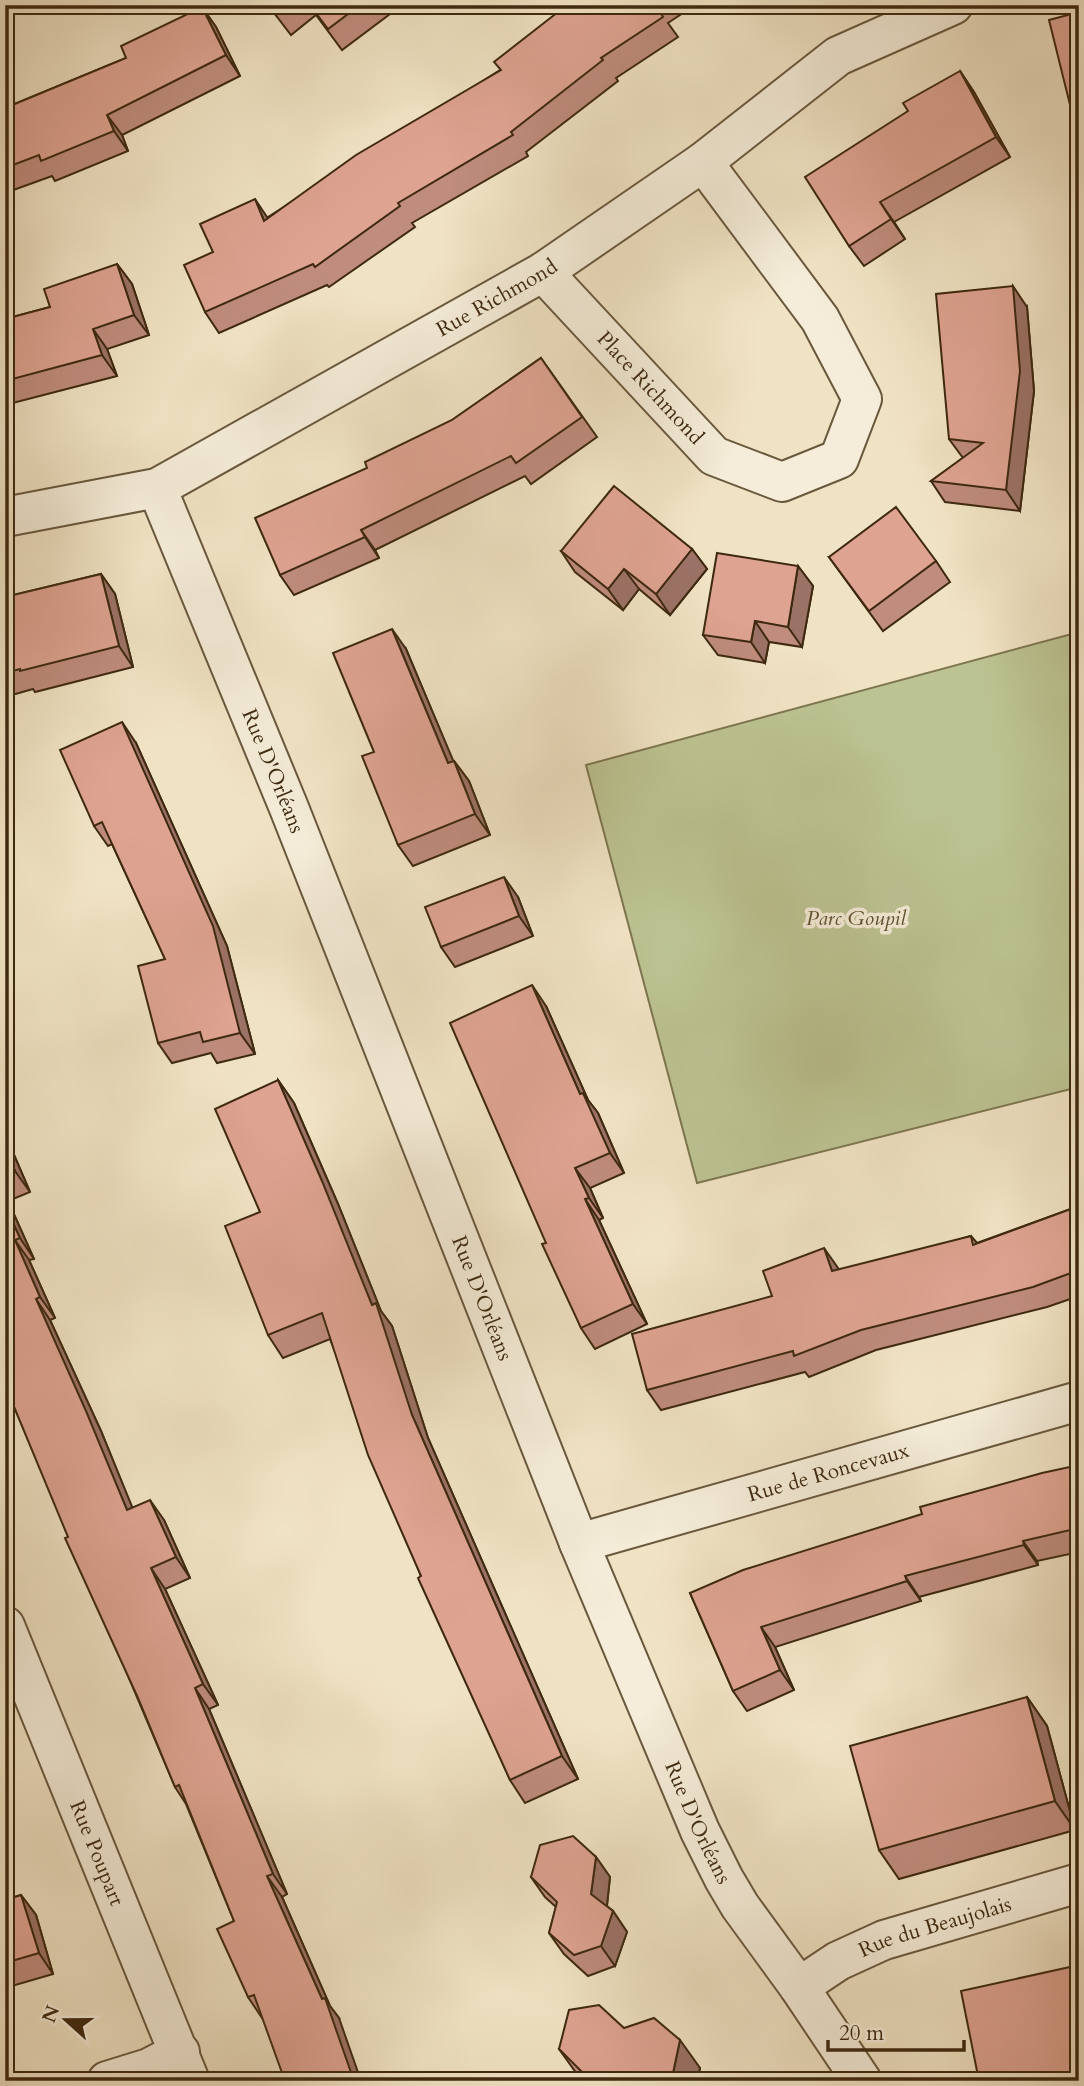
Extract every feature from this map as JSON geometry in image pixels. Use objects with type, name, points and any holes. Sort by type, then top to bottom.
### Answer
[{"type":"street","name":"Rue Richmond","points":[[5,517],[157,488],[544,272],[703,162],[838,56],[953,5]]},
{"type":"street","name":"Place Richmond","points":[[544,272],[714,456],[782,482],[839,459],[862,399],[820,319],[703,162]]},
{"type":"street","name":"Rue D'Orléans","points":[[157,488],[289,808],[579,1543],[712,1855],[740,1906],[862,2081]]},
{"type":"street","name":"Rue de Roncevaux","points":[[579,1543],[1079,1401]]},
{"type":"street","name":"Rue Poupart","points":[[5,1626],[185,2067]]},
{"type":"street","name":"Rue du Beaujolais","points":[[799,1987],[838,1961],[884,1940],[1079,1883]]},
{"type":"street","points":[[107,2081],[149,2068],[185,2067]]},
{"type":"green space","name":"Parc Goupil","points":[[1079,632],[1079,1087],[697,1183],[586,765]]},
{"type":"building","points":[[269,5],[289,5],[276,15]]},
{"type":"building","points":[[310,5],[360,5],[328,29]]},
{"type":"building","points":[[567,5],[656,5],[663,17],[601,58],[603,60],[511,132],[513,135],[398,203],[400,206],[315,267],[313,264],[205,312],[184,265],[213,252],[200,224],[255,199],[264,221],[356,155],[501,70],[494,62]]},
{"type":"building","points":[[202,7],[226,55],[107,115],[114,131],[41,161],[39,155],[5,168],[5,108],[126,58],[121,46]]},
{"type":"building","points":[[1079,12],[1079,166],[1070,135],[1077,133],[1049,20]]},
{"type":"building","points":[[960,71],[996,137],[880,202],[891,219],[849,246],[805,177],[908,111],[903,103]]},
{"type":"building","points":[[117,264],[134,315],[93,329],[102,355],[5,381],[5,319],[50,307],[44,289]]},
{"type":"building","points":[[1013,286],[1020,371],[1006,490],[931,481],[983,443],[949,439],[936,294]]},
{"type":"building","points":[[541,358],[582,417],[516,463],[511,456],[361,530],[365,537],[280,575],[255,518],[367,468],[365,462],[452,420]]},
{"type":"building","points":[[614,486],[692,549],[656,594],[624,569],[608,589],[561,551]]},
{"type":"building","points":[[896,507],[936,561],[869,611],[829,557]]},
{"type":"building","points":[[717,553],[798,566],[788,627],[755,621],[751,642],[703,635]]},
{"type":"building","points":[[101,574],[119,646],[5,673],[5,597]]},
{"type":"building","points":[[392,629],[448,763],[454,761],[475,814],[398,845],[362,756],[374,752],[333,653]]},
{"type":"building","points":[[122,722],[213,926],[240,1033],[203,1042],[200,1032],[158,1043],[138,966],[165,959],[102,822],[94,826],[60,750]]},
{"type":"building","points":[[504,877],[519,916],[441,947],[425,907]]},
{"type":"building","points":[[532,985],[580,1094],[583,1093],[610,1153],[575,1168],[589,1198],[585,1199],[633,1304],[581,1328],[542,1244],[546,1243],[450,1023]]},
{"type":"building","points":[[278,1080],[372,1305],[376,1303],[412,1415],[562,1756],[510,1780],[418,1578],[421,1576],[368,1455],[322,1313],[268,1335],[225,1226],[260,1212],[215,1109]]},
{"type":"building","points":[[5,1147],[15,1171],[5,1175]]},
{"type":"building","points":[[5,1206],[20,1238],[15,1240],[40,1297],[36,1299],[127,1510],[150,1500],[176,1557],[151,1568],[203,1684],[195,1688],[273,1874],[267,1876],[322,1999],[325,1998],[354,2081],[285,2081],[254,1995],[248,1997],[217,1929],[234,1921],[179,1785],[175,1787],[138,1698],[65,1538],[68,1537],[5,1385]]},
{"type":"building","points":[[1079,1206],[1079,1270],[1033,1287],[861,1330],[794,1356],[793,1351],[647,1390],[632,1334],[772,1296],[763,1271],[824,1248],[832,1271],[971,1236],[973,1245]]},
{"type":"building","points":[[1079,1465],[1079,1528],[1023,1541],[1024,1545],[905,1576],[907,1581],[761,1627],[780,1670],[733,1691],[690,1593],[743,1570],[922,1514],[920,1507]]},
{"type":"building","points":[[1027,1697],[1055,1801],[879,1850],[850,1746]]},
{"type":"building","points":[[573,1836],[596,1857],[591,1894],[613,1911],[601,1946],[574,1955],[549,1933],[557,1902],[531,1877],[540,1845]]},
{"type":"building","points":[[21,1895],[39,1953],[5,1963],[5,1900]]},
{"type":"building","points":[[1079,1942],[1079,1961],[1075,1943]]},
{"type":"building","points":[[1079,1965],[1079,2081],[979,2081],[961,1991]]},
{"type":"building","points":[[599,2005],[624,2028],[654,2018],[680,2040],[672,2078],[675,2081],[591,2081],[559,2049],[569,2010]]}]
